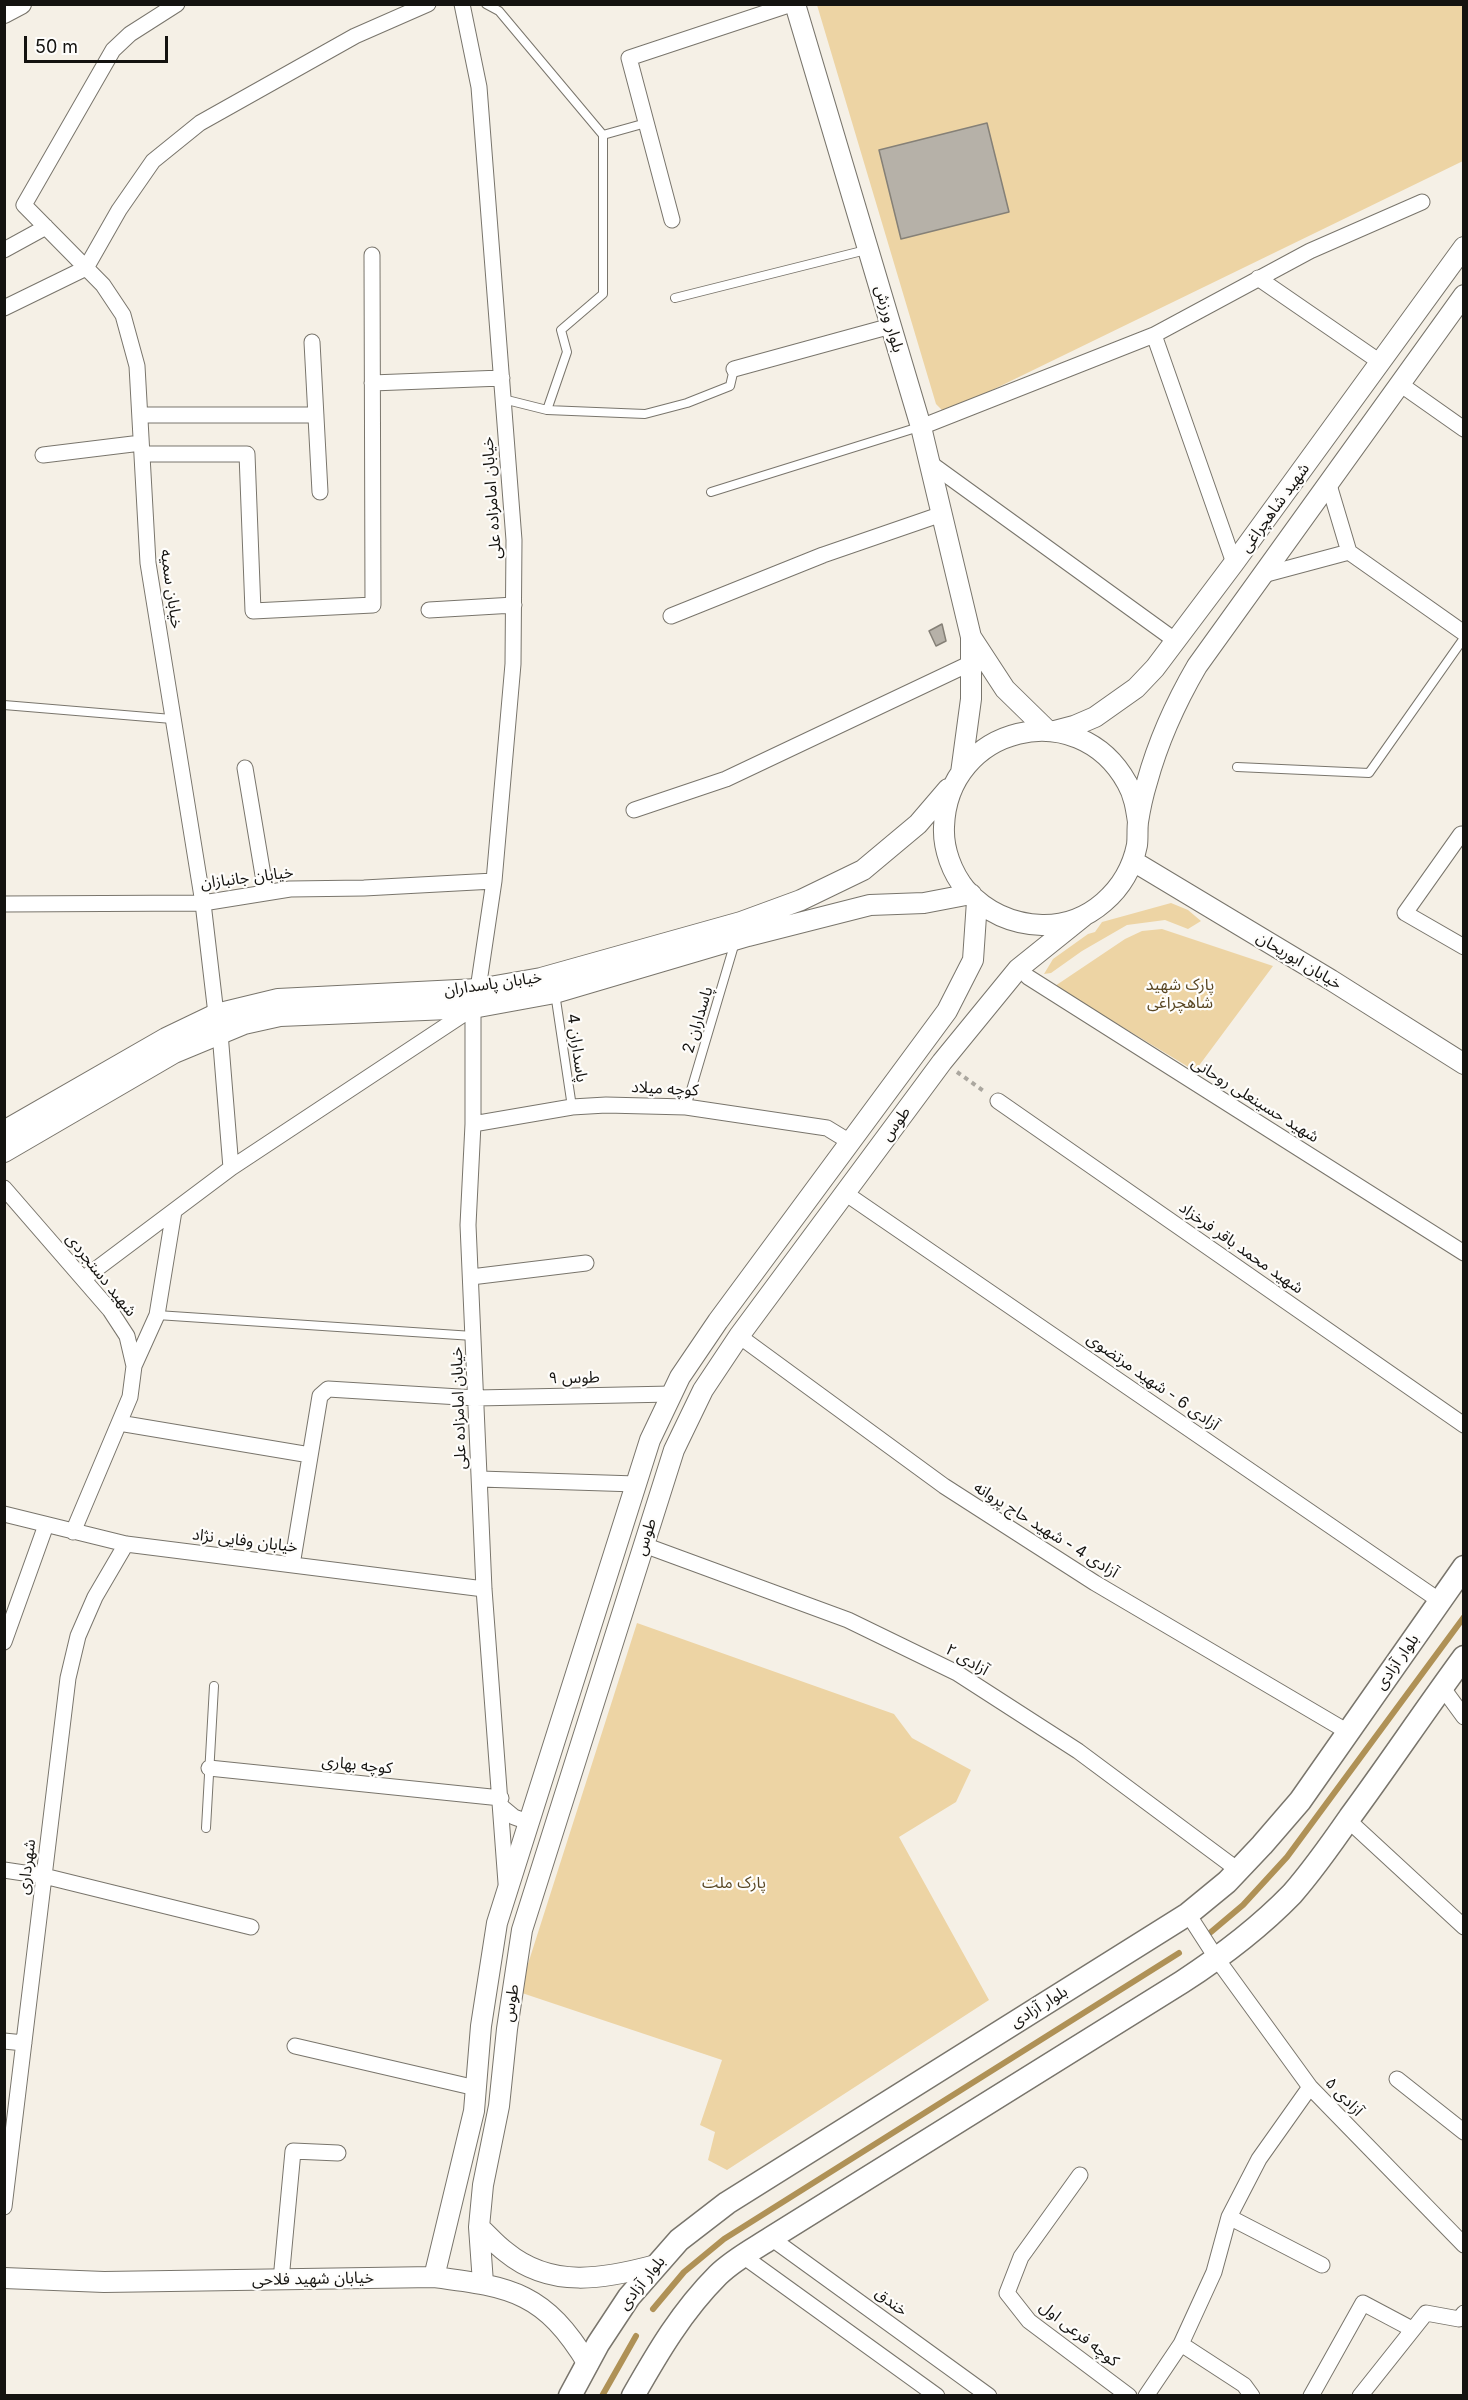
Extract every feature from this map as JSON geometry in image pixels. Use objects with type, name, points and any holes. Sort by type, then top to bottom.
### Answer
[{"type":"main road","name":"بلوار آزادی","points":[[570,2396],[598,2344],[629,2296],[679,2240],[728,2202],[1188,1914],[1238,1870],[1300,1801],[1464,1567]]},
{"type":"main road","points":[[633,2396],[667,2336],[687,2309],[720,2274],[743,2256],[1217,1959],[1254,1931],[1292,1893],[1348,1820],[1464,1657]]},
{"type":"street","points":[[4,13],[21,4]]},
{"type":"street","name":"خیابان سمیه","points":[[177,4],[130,34],[114,50],[24,205],[104,285],[123,315],[137,366],[148,563],[202,903],[218,1024],[231,1168]]},
{"type":"street","points":[[4,308],[87,268],[119,210],[153,161],[200,123],[355,36],[428,4]]},
{"type":"street","name":"خیابان امامزاده علی","points":[[462,4],[479,87],[514,540],[513,664],[494,881],[476,999],[468,1225],[484,1589],[507,1892]]},
{"type":"street","points":[[672,220],[629,58],[793,4]]},
{"type":"street","name":"بلوار ورزش","points":[[793,4],[921,427],[971,636]]},
{"type":"street","points":[[921,427],[1154,335],[1310,251],[1422,201]]},
{"type":"street","points":[[4,250],[46,227]]},
{"type":"street","name":"شهید شاهچراغی","points":[[1051,731],[1074,726],[1115,704],[1136,688],[1176,641],[1464,247]]},
{"type":"street","points":[[43,455],[142,448],[247,454],[253,611],[373,605],[372,255]]},
{"type":"street","points":[[1258,278],[1380,362]]},
{"type":"street","name":"شهید شاهچراغی","points":[[1138,822],[1146,783],[1180,696],[1197,666],[1464,295]]},
{"type":"street","points":[[735,369],[891,326]]},
{"type":"street","points":[[1154,335],[1234,563],[1261,578],[1349,552]]},
{"type":"street","points":[[312,342],[320,492]]},
{"type":"street","points":[[372,383],[502,378]]},
{"type":"street","points":[[1400,384],[1464,429]]},
{"type":"street","points":[[140,416],[316,415]]},
{"type":"street","points":[[930,464],[1176,641]]},
{"type":"street","points":[[1329,485],[1349,552],[1464,633]]},
{"type":"street","points":[[671,616],[823,555],[942,514]]},
{"type":"street","points":[[429,610],[514,605]]},
{"type":"street","points":[[959,775],[982,750],[998,740],[1015,734],[1051,731],[1081,740],[1106,755],[1128,784],[1135,802],[1138,822],[1138,843],[1133,861],[1115,892],[1084,916],[1048,925],[1028,925],[992,912],[974,898],[953,870],[946,851],[944,814],[959,775],[971,699],[971,636]]},
{"type":"street","points":[[971,636],[1005,688],[1051,731]]},
{"type":"street","points":[[634,810],[726,779],[971,663]]},
{"type":"street","points":[[245,768],[266,893]]},
{"type":"street","name":"خیابان پاسداران","points":[[476,999],[541,978],[741,922],[801,900],[863,870],[918,824],[959,775]]},
{"type":"street","points":[[1464,836],[1461,834],[1405,913],[1464,947]]},
{"type":"street","name":"خیابان ابوریحان","points":[[1133,861],[1331,980],[1464,1064]]},
{"type":"street","name":"خیابان جانبازان","points":[[4,904],[202,903],[290,889],[364,888],[494,881]]},
{"type":"street","name":"خیابان پاسداران","points":[[4,1131],[166,1038],[218,1024],[244,1024],[280,1016],[555,993],[736,940],[870,905],[974,898]]},
{"type":"street","name":"طوس","points":[[434,2277],[474,2111],[482,2026],[497,1923],[650,1440],[680,1377],[718,1321],[947,1011],[973,960],[974,898]]},
{"type":"street","name":"طوس","points":[[483,2283],[479,2227],[483,2185],[499,2106],[507,2029],[522,1930],[674,1450],[702,1389],[942,1062],[1018,969],[1084,916]]},
{"type":"street","name":"شهید حسینعلی روحانی","points":[[1028,977],[1464,1253]]},
{"type":"street","points":[[83,1279],[231,1168],[476,999]]},
{"type":"street","name":"خیابان پاسداران","points":[[4,1152],[174,1053],[218,1024]]},
{"type":"street","name":"شهید محمد باقر فرخزاد","points":[[998,1101],[1464,1425]]},
{"type":"street","name":"کوچه میلاد","points":[[473,1124],[572,1107],[606,1105],[686,1107],[827,1128],[850,1142]]},
{"type":"street","name":"شهید دستجردی","points":[[4,1188],[110,1310],[127,1336],[134,1366],[130,1397],[73,1532]]},
{"type":"street","name":"آزادی 6 - شهید مرتضوی","points":[[845,1193],[1440,1601]]},
{"type":"street","points":[[134,1366],[158,1315],[174,1211]]},
{"type":"street","points":[[471,1277],[586,1263]]},
{"type":"street","name":"آزادی 4 - شهید حاج پروانه","points":[[739,1336],[944,1486],[1095,1583],[1348,1732]]},
{"type":"street","name":"طوس ۹","points":[[292,1565],[320,1396],[328,1389],[476,1398],[672,1394]]},
{"type":"street","points":[[119,1423],[310,1455]]},
{"type":"street","points":[[480,1479],[636,1484]]},
{"type":"street","name":"خیابان وفایی نژاد","points":[[4,1514],[126,1544],[484,1589]]},
{"type":"street","points":[[4,1642],[46,1525]]},
{"type":"street","name":"شهرداری","points":[[4,2207],[68,1678],[78,1636],[95,1597],[126,1544]]},
{"type":"street","name":"آزادی ۲","points":[[644,1545],[848,1620],[957,1673],[1078,1751],[1238,1870]]},
{"type":"street","points":[[1442,1687],[1464,1717]]},
{"type":"street","name":"کوچه بهاری","points":[[209,1768],[501,1802]]},
{"type":"street","points":[[501,1802],[514,1817],[528,1822]]},
{"type":"street","points":[[1348,1820],[1464,1926]]},
{"type":"street","points":[[4,1870],[44,1876],[251,1928]]},
{"type":"street","name":"آزادی ۵","points":[[1188,1914],[1217,1959],[1310,2087],[1464,2245]]},
{"type":"street","points":[[4,2041],[24,2043]]},
{"type":"street","points":[[295,2046],[476,2088]]},
{"type":"street","points":[[1397,2079],[1464,2132]]},
{"type":"street","points":[[1146,2396],[1182,2344],[1214,2272],[1229,2217],[1259,2159],[1310,2087]]},
{"type":"street","points":[[281,2280],[293,2151],[338,2152]]},
{"type":"street","name":"کوچه فرعی اول","points":[[1080,2175],[1021,2258],[1007,2292],[1029,2321],[1129,2396]]},
{"type":"street","points":[[1229,2217],[1322,2265]]},
{"type":"street","points":[[479,2227],[506,2253],[532,2269],[558,2278],[623,2274],[656,2265]]},
{"type":"street","name":"خندق","points":[[771,2238],[989,2396]]},
{"type":"street","points":[[743,2256],[937,2396]]},
{"type":"street","name":"خیابان شهید فلاحی","points":[[4,2278],[104,2283],[434,2277],[483,2283],[515,2292],[550,2313],[571,2336],[588,2364]]},
{"type":"street","points":[[1311,2396],[1363,2303],[1412,2330]]},
{"type":"street","points":[[1360,2396],[1426,2313],[1459,2319],[1464,2313]]},
{"type":"street","points":[[1182,2344],[1244,2385],[1252,2396]]},
{"type":"lane","points":[[486,4],[499,11],[603,135],[603,294],[561,330],[567,352],[547,410]]},
{"type":"lane","points":[[603,135],[646,123]]},
{"type":"lane","points":[[675,298],[869,249]]},
{"type":"lane","points":[[503,399],[547,410],[645,414],[687,403],[730,386],[735,369]]},
{"type":"lane","points":[[711,492],[921,427]]},
{"type":"lane","points":[[1238,767],[1369,773],[1464,638]]},
{"type":"lane","points":[[4,705],[172,719]]},
{"type":"lane","name":"پاسداران 2","points":[[686,1107],[736,940]]},
{"type":"lane","name":"پاسداران 4","points":[[555,993],[572,1107]]},
{"type":"lane","points":[[158,1315],[474,1336]]},
{"type":"lane","points":[[206,1828],[214,1686]]},
{"type":"path","points":[[942,1062],[998,1101]]},
{"type":"green space","points":[[817,5],[1463,5],[1463,161],[949,411],[942,410],[936,404]]},
{"type":"green space","points":[[1171,903],[1188,910],[1201,921],[1188,929],[1165,920],[1127,925],[1082,951],[1051,973],[1044,974],[1053,959],[1088,934],[1095,932],[1102,922]]},
{"type":"green space","name":"پارک شهید شاهچراغی","points":[[1162,929],[1273,966],[1195,1071],[1055,986],[1125,939],[1142,931]]},
{"type":"green space","name":"پارک ملت","points":[[637,1623],[894,1714],[912,1738],[971,1770],[956,1802],[899,1837],[989,2000],[727,2170],[708,2160],[715,2132],[700,2125],[722,2060],[519,1992]]},
{"type":"building","points":[[987,123],[1009,212],[901,239],[879,150]]},
{"type":"building","points":[[942,624],[946,641],[936,646],[929,631]]},
{"type":"waterway","points":[[1211,1932],[1243,1905],[1287,1857],[1464,1617]]},
{"type":"waterway","points":[[653,2309],[684,2272],[724,2239],[1179,1953]]},
{"type":"waterway","points":[[602,2396],[636,2336]]}]
